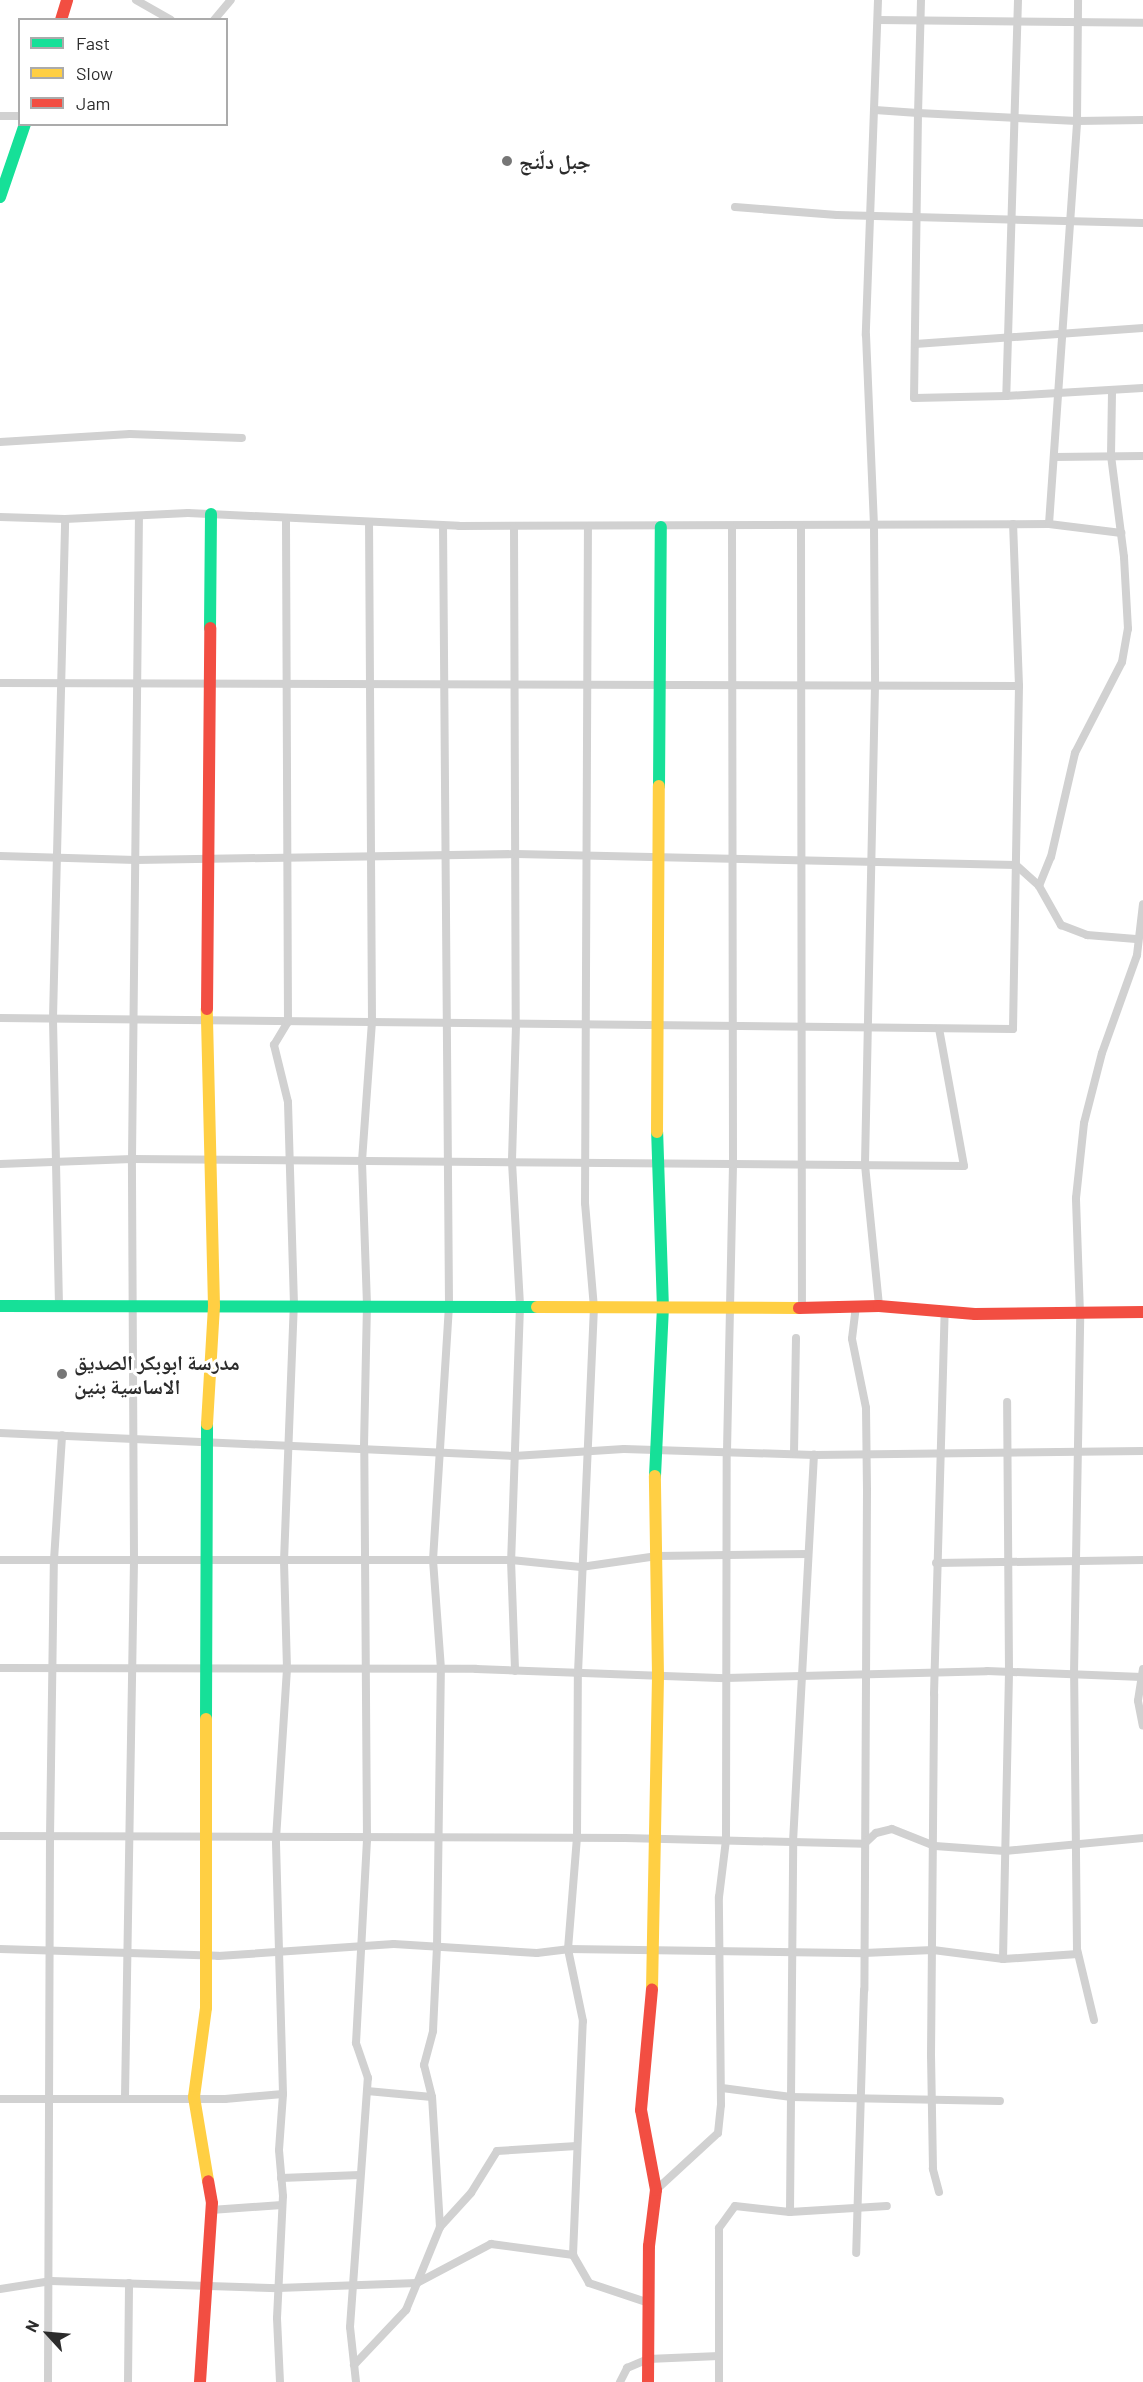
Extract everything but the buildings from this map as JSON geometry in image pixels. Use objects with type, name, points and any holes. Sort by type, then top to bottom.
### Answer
[{"type":"street","points":[[62,18],[67,0]]},
{"type":"street","points":[[136,0],[168,18]]},
{"type":"street","points":[[216,18],[231,0]]},
{"type":"street","points":[[878,0],[866,335],[874,527],[874,686],[865,1165],[879,1306]]},
{"type":"street","points":[[921,0],[914,398],[1142,389]]},
{"type":"street","points":[[1006,396],[1018,0]]},
{"type":"street","points":[[1049,524],[1077,121],[1078,0]]},
{"type":"street","points":[[878,20],[1143,23]]},
{"type":"street","points":[[874,110],[1077,121],[1143,120]]},
{"type":"street","points":[[0,116],[18,116]]},
{"type":"street","points":[[0,197],[25,126]]},
{"type":"street","points":[[735,207],[871,216],[1143,223]]},
{"type":"street","points":[[915,344],[1143,328]]},
{"type":"street","points":[[1039,886],[1051,857],[1075,753],[1122,663],[1128,629],[1121,533],[1111,456],[1112,391]]},
{"type":"street","points":[[0,442],[130,434],[242,438]]},
{"type":"street","points":[[1054,457],[1143,456]]},
{"type":"street","points":[[0,517],[64,519],[211,514],[443,526],[514,527],[874,527],[1049,524],[1121,533]]},
{"type":"street","points":[[200,2382],[211,2210],[194,2097],[206,2008],[203,1955],[208,1668],[205,1560],[206,1441],[214,1306],[207,1022],[211,514]]},
{"type":"street","points":[[125,2097],[130,1668],[134,1560],[132,1438],[135,1306],[132,1159],[136,860],[135,684],[140,517]]},
{"type":"street","points":[[280,2382],[278,2288],[282,2205],[279,2150],[283,2094],[281,1952],[276,1839],[287,1669],[284,1561],[291,1445],[294,1305],[287,1160],[288,1102],[274,1045],[288,1022],[290,684],[286,518]]},
{"type":"street","points":[[59,1306],[53,1018],[58,682],[64,519]]},
{"type":"street","points":[[356,2382],[350,2327],[368,2078],[356,2043],[367,1840],[364,1448],[367,1305],[362,1161],[372,1023],[369,522]]},
{"type":"street","points":[[0,1018],[1013,1029],[1019,686],[1013,524]]},
{"type":"street","points":[[440,2228],[432,2097],[424,2065],[433,2031],[437,1947],[441,1669],[433,1560],[449,1305],[446,1161],[443,526]]},
{"type":"street","points":[[514,527],[516,1025],[512,1162],[520,1306],[511,1560],[515,1671]]},
{"type":"street","points":[[588,527],[585,1203],[594,1308],[581,1568],[578,1673],[578,1838],[568,1949],[583,2021],[573,2255],[589,2283],[649,2303]]},
{"type":"street","points":[[648,2382],[649,2246],[656,2190],[641,2110],[650,2036],[653,1951],[658,1676],[655,1450],[663,1309],[657,1163],[660,1026],[658,685],[661,527]]},
{"type":"street","points":[[656,2190],[718,2133],[722,2088],[719,1896],[726,1840],[727,1451],[733,1164],[732,527]]},
{"type":"street","points":[[801,527],[802,1027],[799,1164],[802,1307]]},
{"type":"street","points":[[0,683],[1019,686]]},
{"type":"street","points":[[0,856],[136,860],[445,853],[1016,865],[1039,886],[1061,925],[1087,935],[1136,939]]},
{"type":"street","points":[[1094,2020],[1078,1954],[1074,1674],[1080,1314],[1076,1198],[1084,1123],[1102,1053],[1137,955],[1136,939],[1143,904]]},
{"type":"street","points":[[0,1164],[132,1159],[964,1166],[939,1029]]},
{"type":"street","points":[[0,1306],[449,1305],[731,1309],[879,1306],[945,1312],[1080,1314],[1143,1312]]},
{"type":"street","points":[[856,1306],[852,1339],[866,1408],[864,1953],[856,2253]]},
{"type":"street","points":[[939,2192],[933,2169],[932,2099],[934,1676],[938,1451],[945,1312]]},
{"type":"street","points":[[794,1453],[796,1338]]},
{"type":"street","points":[[1003,1959],[1009,1672],[1007,1402]]},
{"type":"street","points":[[0,1433],[514,1456],[655,1450],[813,1455],[938,1451],[1008,1453],[1143,1451]]},
{"type":"street","points":[[48,2382],[51,2281],[50,1837],[54,1560],[62,1435]]},
{"type":"street","points":[[790,2212],[794,1842],[813,1455]]},
{"type":"street","points":[[0,1560],[511,1560],[581,1568],[657,1556],[808,1554]]},
{"type":"street","points":[[936,1563],[1076,1563],[1143,1560]]},
{"type":"street","points":[[0,1668],[441,1669],[726,1678],[934,1676],[1009,1672],[1142,1673],[1138,1701],[1143,1726]]},
{"type":"street","points":[[0,1836],[367,1840],[578,1838],[864,1844],[876,1833],[892,1829],[934,1846],[1005,1851],[1143,1838]]},
{"type":"street","points":[[0,1949],[203,1955],[362,1947],[437,1947],[537,1953],[568,1949],[721,1953],[864,1953],[933,1950],[1003,1959],[1078,1954]]},
{"type":"street","points":[[722,2088],[791,2097],[861,2096],[1000,2101]]},
{"type":"street","points":[[367,2091],[432,2097]]},
{"type":"street","points":[[0,2099],[194,2097],[225,2099],[283,2094]]},
{"type":"street","points":[[354,2365],[406,2310],[440,2228],[471,2193],[497,2151],[577,2146]]},
{"type":"street","points":[[281,2178],[360,2175]]},
{"type":"street","points":[[211,2210],[282,2205]]},
{"type":"street","points":[[719,2382],[719,2228],[735,2206],[790,2212],[858,2205],[887,2206]]},
{"type":"street","points":[[0,2289],[51,2281],[278,2288],[353,2283],[417,2283],[491,2244],[573,2255]]},
{"type":"street","points":[[128,2382],[129,2283]]},
{"type":"street","points":[[620,2382],[627,2368],[648,2359],[719,2356]]},
{"type":"traffic: fast","points":[[0,197],[24,126]]},
{"type":"traffic: fast","points":[[210,628],[211,514]]},
{"type":"traffic: fast","points":[[659,786],[661,527]]},
{"type":"traffic: fast","points":[[655,1476],[663,1309],[657,1132]]},
{"type":"traffic: fast","points":[[0,1306],[537,1307]]},
{"type":"traffic: fast","points":[[206,1719],[207,1424]]},
{"type":"traffic: slow","points":[[657,1132],[659,786]]},
{"type":"traffic: slow","points":[[207,1009],[214,1306],[207,1424]]},
{"type":"traffic: slow","points":[[537,1307],[799,1308]]},
{"type":"traffic: slow","points":[[652,1989],[658,1676],[655,1476]]},
{"type":"traffic: slow","points":[[206,1719],[206,2008],[194,2097],[208,2181]]},
{"type":"traffic: jam","points":[[62,18],[67,0]]},
{"type":"traffic: jam","points":[[207,1009],[210,628]]},
{"type":"traffic: jam","points":[[799,1308],[879,1306],[975,1314],[1143,1312]]},
{"type":"traffic: jam","points":[[648,2382],[649,2246],[656,2190],[641,2110],[652,1989]]},
{"type":"traffic: jam","points":[[200,2382],[212,2203],[208,2181]]},
{"type":"place","name":"جبل دلّنج","points":[[507,161]]},
{"type":"place","name":"مدرسة ابوبكر الصديق الاساسية بنين","points":[[62,1374]]}]
